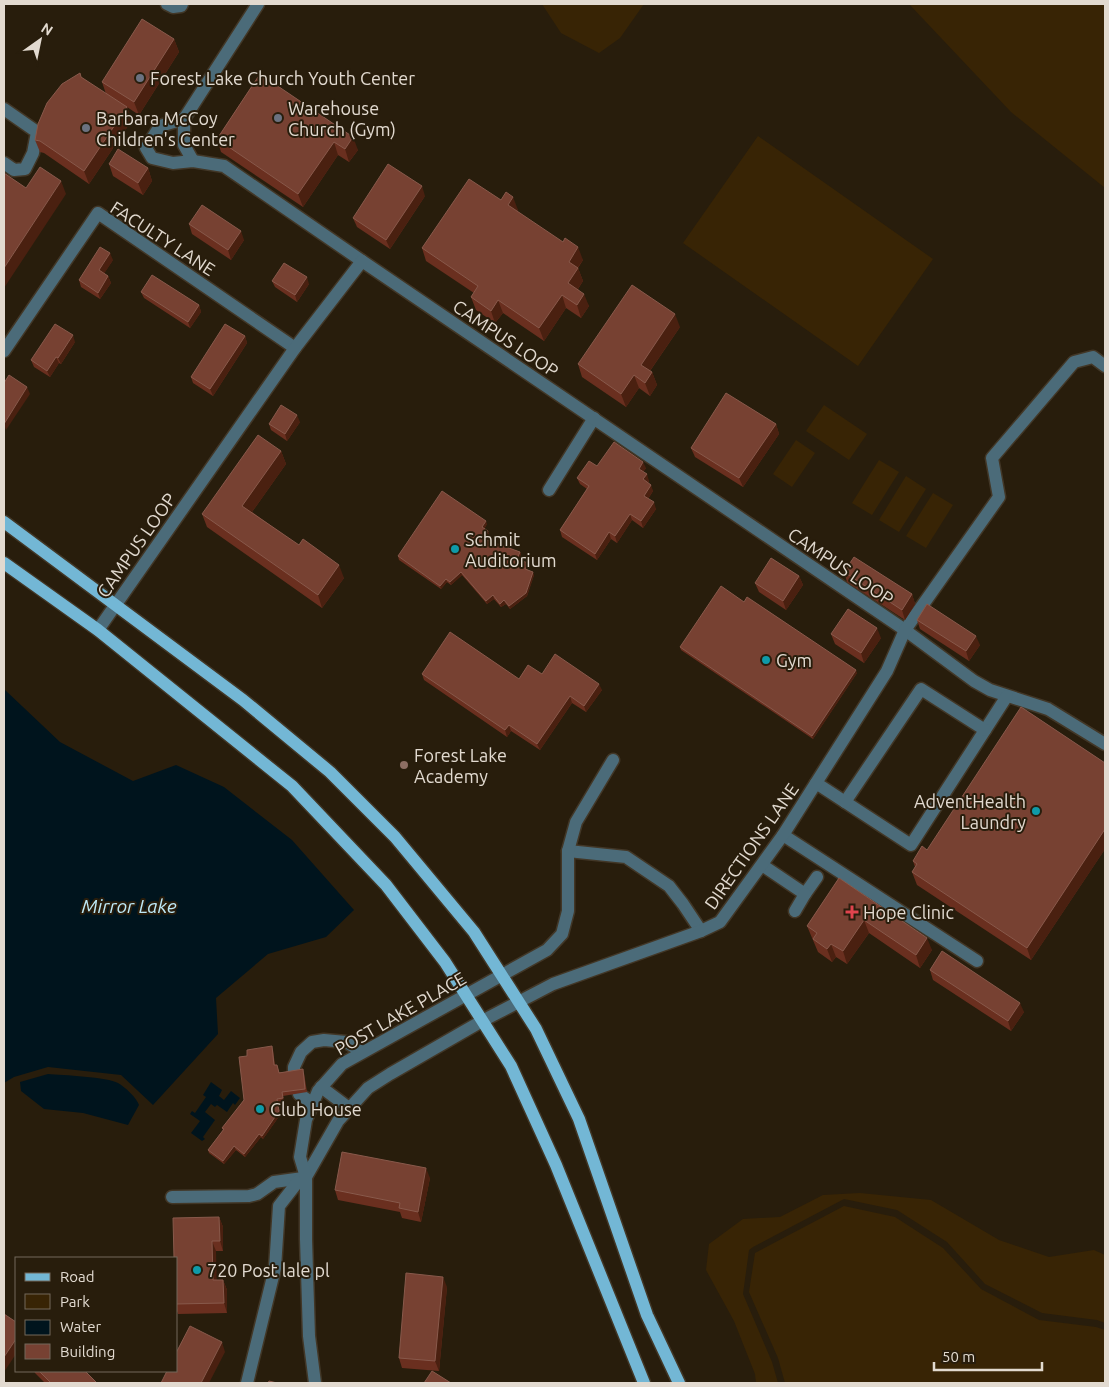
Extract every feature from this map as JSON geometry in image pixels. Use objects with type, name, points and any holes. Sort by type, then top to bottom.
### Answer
[{"type":"main road","points":[[4,522],[243,700],[330,772],[395,837],[474,932],[536,1029],[579,1120],[647,1315],[679,1383]]},
{"type":"main road","points":[[4,563],[98,630],[292,786],[386,885],[446,962],[511,1066],[556,1164],[644,1383]]},
{"type":"street","points":[[167,4],[173,7],[181,6],[182,4]]},
{"type":"street","points":[[193,161],[184,145],[184,119],[258,4]]},
{"type":"street","points":[[4,109],[37,132],[33,153],[25,170],[14,170],[4,164]]},
{"type":"street","points":[[184,119],[160,126],[146,148],[152,158],[173,163],[193,161],[224,166],[362,261]]},
{"type":"street","name":"FACULTY LANE","points":[[4,351],[98,213],[296,348]]},
{"type":"street","name":"CAMPUS LOOP","points":[[98,630],[296,348],[362,261],[905,630],[974,681],[1008,696],[1048,709],[1105,744]]},
{"type":"street","name":"DIRECTIONS LANE","points":[[519,1002],[554,984],[720,922],[783,835],[887,671],[905,630],[999,497],[992,458],[1074,362],[1093,357],[1105,366]]},
{"type":"street","points":[[549,490],[594,418]]},
{"type":"street","points":[[845,802],[921,689],[985,730]]},
{"type":"street","points":[[816,783],[911,845],[1008,696]]},
{"type":"street","name":"POST LAKE PLACE","points":[[315,1383],[309,1336],[303,1178],[300,1157],[306,1120],[312,1103],[321,1087],[342,1064],[547,950],[562,934],[568,911],[568,851],[576,822],[613,760]]},
{"type":"street","points":[[783,835],[976,961]]},
{"type":"street","points":[[568,851],[626,857],[669,886],[700,931]]},
{"type":"street","points":[[762,865],[805,894]]},
{"type":"street","points":[[794,911],[817,877]]},
{"type":"street","name":"POST LAKE PLACE","points":[[247,1383],[275,1268],[279,1206],[303,1178],[338,1121],[368,1088],[482,1021],[519,1002]]},
{"type":"street","points":[[312,1103],[299,1094],[294,1074],[294,1067],[301,1052],[312,1042],[324,1040],[346,1042],[362,1052]]},
{"type":"street","points":[[321,1087],[349,1108]]},
{"type":"street","points":[[172,1197],[249,1196],[257,1194],[274,1182],[303,1178]]},
{"type":"green space","points":[[542,4],[644,4],[620,38],[599,53],[561,33]]},
{"type":"green space","points":[[909,4],[1105,4],[1105,188],[1011,112]]},
{"type":"green space","points":[[758,136],[933,259],[858,366],[683,243]]},
{"type":"green space","points":[[824,405],[867,434],[849,460],[806,431]]},
{"type":"green space","points":[[796,440],[815,453],[792,487],[773,474]]},
{"type":"green space","points":[[879,460],[899,472],[872,515],[852,503]]},
{"type":"green space","points":[[906,476],[926,489],[899,532],[879,520]]},
{"type":"green space","points":[[933,493],[953,505],[926,548],[906,536]]},
{"type":"green space","points":[[860,1193],[931,1200],[999,1240],[1049,1257],[1094,1250],[1105,1255],[1105,1323],[1097,1320],[1042,1313],[985,1284],[947,1242],[897,1210],[844,1199],[749,1250],[743,1294],[772,1362],[778,1383],[756,1383],[755,1374],[734,1321],[706,1270],[709,1244],[743,1219],[780,1217],[823,1195]]},
{"type":"green space","points":[[844,1206],[895,1217],[943,1248],[981,1289],[1039,1320],[1096,1327],[1105,1330],[1105,1383],[785,1383],[778,1358],[749,1292],[755,1253]]},
{"type":"water","name":"Mirror Lake","points":[[4,689],[60,742],[133,781],[176,765],[224,787],[292,840],[354,910],[326,937],[268,954],[216,998],[218,1034],[153,1105],[121,1075],[48,1067],[14,1077],[4,1083]]},
{"type":"water","points":[[48,1074],[113,1081],[127,1090],[139,1105],[128,1125],[83,1113],[44,1109],[21,1091],[20,1082]]},
{"type":"water","points":[[211,1082],[222,1090],[219,1096],[224,1100],[231,1091],[240,1098],[235,1105],[233,1103],[227,1112],[217,1105],[215,1107],[211,1104],[205,1112],[215,1120],[202,1141],[191,1133],[200,1121],[190,1114],[192,1111],[195,1113],[206,1097],[203,1095]]},
{"type":"building","name":"Forest Lake Church Youth Center","points":[[142,19],[174,39],[134,102],[102,82]]},
{"type":"building","name":"Barbara McCoy Children's Center","points":[[80,73],[81,77],[127,107],[84,171],[40,141],[35,140],[38,124],[47,103],[62,84]]},
{"type":"building","name":"Warehouse Church (Gym)","points":[[260,74],[353,137],[345,149],[334,142],[298,194],[217,139]]},
{"type":"building","points":[[118,149],[148,168],[138,183],[109,164]]},
{"type":"building","points":[[388,164],[422,186],[386,240],[353,218]]},
{"type":"building","points":[[40,167],[61,181],[4,268],[4,173],[26,188]]},
{"type":"building","points":[[469,179],[501,200],[506,192],[513,197],[508,205],[563,242],[565,238],[578,247],[569,262],[578,268],[568,283],[584,294],[577,305],[562,295],[539,328],[498,300],[491,311],[471,297],[478,286],[422,248]]},
{"type":"building","points":[[202,205],[241,231],[228,250],[189,224]]},
{"type":"building","points":[[100,247],[110,253],[99,270],[108,276],[98,293],[79,280]]},
{"type":"building","points":[[284,263],[307,277],[295,295],[272,281]]},
{"type":"building","points":[[152,275],[199,305],[188,322],[141,292]]},
{"type":"building","points":[[632,285],[675,314],[641,365],[652,372],[645,383],[634,375],[621,394],[578,364]]},
{"type":"building","points":[[55,324],[73,335],[47,371],[31,360]]},
{"type":"building","points":[[225,324],[245,336],[210,389],[191,377]]},
{"type":"building","points":[[9,375],[27,387],[4,424],[4,383]]},
{"type":"building","points":[[726,393],[776,424],[739,478],[691,448]]},
{"type":"building","points":[[281,405],[297,415],[285,434],[269,424]]},
{"type":"building","points":[[258,435],[281,451],[242,506],[299,545],[303,539],[339,565],[318,595],[202,514]]},
{"type":"building","points":[[614,442],[643,462],[639,469],[647,474],[643,479],[651,485],[644,496],[654,502],[641,521],[630,514],[615,536],[609,532],[595,554],[560,530],[589,486],[577,478],[589,461],[597,466]]},
{"type":"building","name":"Schmit Auditorium","points":[[442,491],[486,521],[482,527],[488,531],[484,539],[520,552],[517,559],[528,563],[525,569],[533,572],[526,593],[509,606],[504,600],[500,604],[493,595],[486,601],[461,572],[450,582],[446,579],[440,586],[398,556]]},
{"type":"building","points":[[854,557],[912,594],[902,610],[844,572]]},
{"type":"building","points":[[771,558],[799,576],[783,601],[755,583]]},
{"type":"building","name":"Gym","points":[[721,586],[744,602],[747,597],[856,670],[812,736],[680,647]]},
{"type":"building","points":[[927,604],[976,636],[966,651],[917,620]]},
{"type":"building","points":[[848,609],[877,628],[861,653],[831,634]]},
{"type":"building","points":[[450,632],[519,679],[528,665],[542,674],[555,654],[599,684],[584,706],[570,696],[537,744],[509,725],[505,730],[422,674]]},
{"type":"building","name":"AdventHealth Laundry","points":[[1021,707],[1105,763],[1105,829],[1027,948],[912,872],[917,864],[913,861],[922,846],[927,850]]},
{"type":"building","name":"Hope Clinic","points":[[839,878],[927,938],[916,955],[864,920],[843,951],[831,944],[827,949],[813,939],[817,933],[807,926]]},
{"type":"building","points":[[942,951],[1020,1003],[1008,1021],[930,970]]},
{"type":"building","name":"Club House","points":[[272,1046],[274,1065],[277,1065],[279,1073],[303,1069],[305,1089],[282,1092],[283,1098],[277,1099],[279,1111],[262,1136],[259,1134],[244,1154],[234,1146],[223,1161],[208,1150],[244,1100],[239,1057],[247,1056],[247,1050]]},
{"type":"building","points":[[342,1152],[426,1168],[418,1212],[399,1208],[400,1203],[335,1190]]},
{"type":"building","name":"720 Post lale pl","points":[[219,1217],[220,1241],[212,1241],[213,1280],[223,1280],[224,1303],[178,1304],[178,1257],[174,1257],[173,1218]]},
{"type":"building","points":[[406,1273],[443,1277],[435,1361],[399,1358]]},
{"type":"building","points":[[4,1314],[15,1321],[15,1340],[4,1357]]},
{"type":"building","points":[[190,1326],[222,1342],[201,1383],[161,1383],[166,1372],[178,1372],[178,1349]]},
{"type":"building","points":[[432,1371],[451,1383],[424,1383]]},
{"type":"building","points":[[40,1372],[86,1372],[97,1383],[51,1383]]},
{"type":"place","name":"Forest Lake Church Youth Center","points":[[140,78]]},
{"type":"place","name":"Warehouse Church (Gym)","points":[[278,118]]},
{"type":"place","name":"Barbara McCoy Children's Center","points":[[86,128]]},
{"type":"place","name":"Schmit Auditorium","points":[[455,549]]},
{"type":"place","name":"Gym","points":[[766,660]]},
{"type":"place","name":"Forest Lake Academy","points":[[404,765]]},
{"type":"place","name":"AdventHealth Laundry","points":[[1036,811]]},
{"type":"place","name":"Hope Clinic","points":[[852,912]]},
{"type":"place","name":"Club House","points":[[260,1109]]},
{"type":"place","name":"720 Post lale pl","points":[[197,1270]]}]
